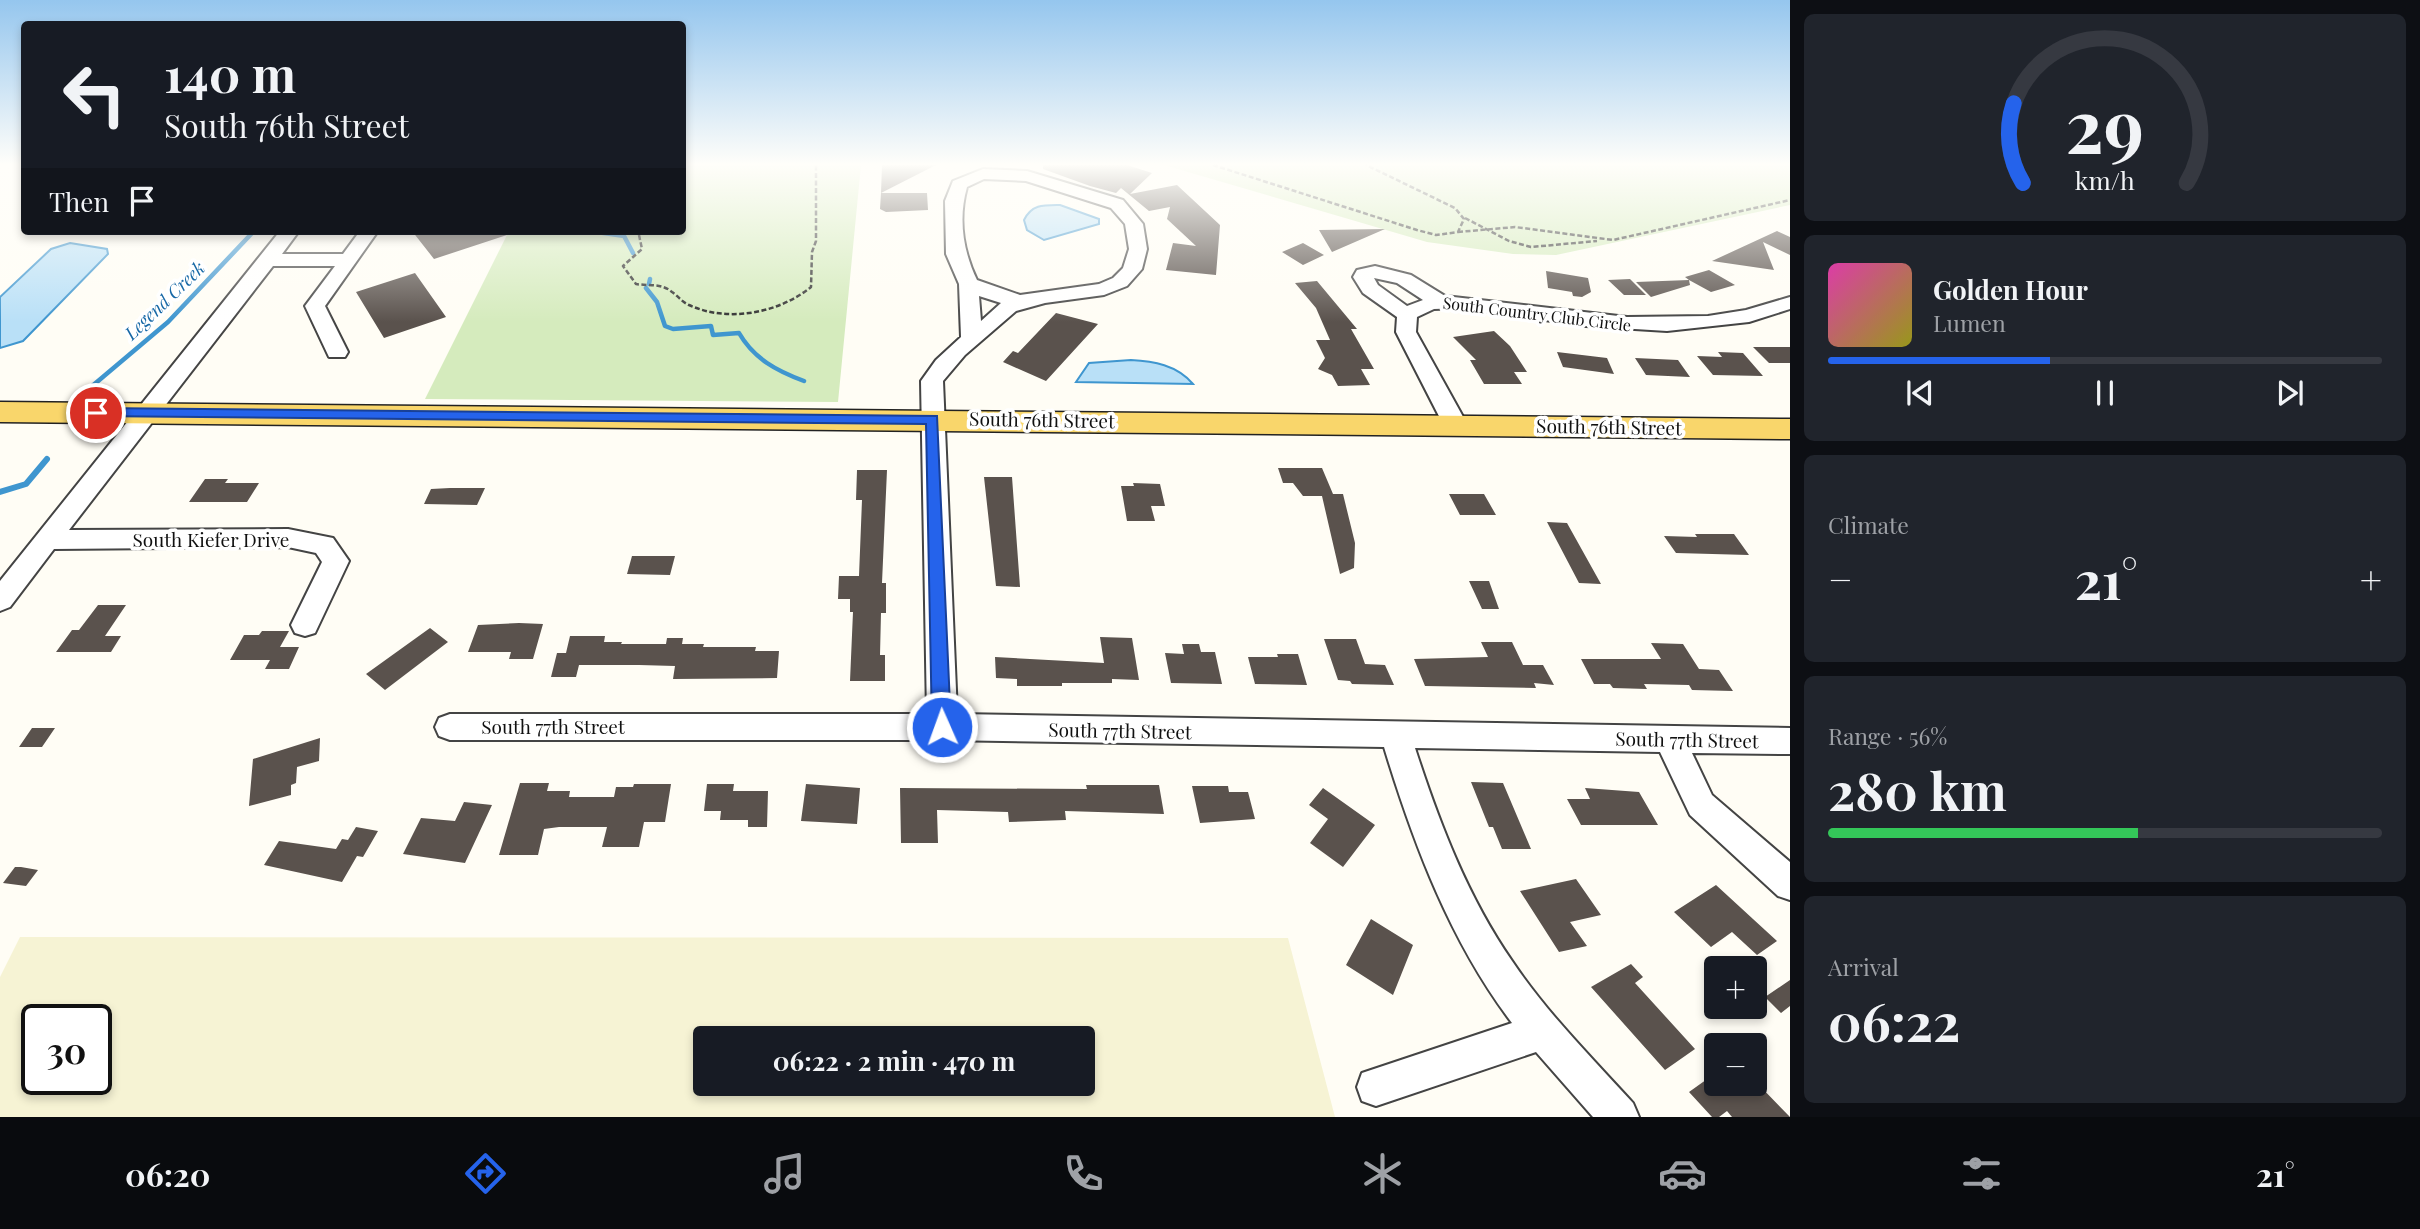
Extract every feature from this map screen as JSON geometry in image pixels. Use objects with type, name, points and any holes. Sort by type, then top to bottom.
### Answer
[{"type":"main road","name":"South 76th Street","points":[[0,412],[1790,429]]},
{"type":"street","points":[[954,217],[955,254],[969,284],[971,337]]},
{"type":"street","points":[[942,727],[932,381],[971,337],[1008,307],[1021,302],[1080,295],[1114,286],[1131,276],[1137,261],[1139,237],[1131,217]]},
{"type":"street","points":[[0,600],[144,413],[287,235]]},
{"type":"street","points":[[337,352],[315,306],[366,235]]},
{"type":"street","points":[[267,260],[348,260]]},
{"type":"street","points":[[1439,301],[1394,274],[1384,271],[1364,274],[1370,289],[1407,315],[1406,332],[1455,424]]},
{"type":"street","points":[[969,284],[996,296],[1021,302]]},
{"type":"street","name":"South Country Club Circle","points":[[1407,315],[1421,305],[1439,301],[1485,304],[1614,325],[1675,327],[1748,317],[1790,303]]},
{"type":"street","name":"South Kiefer Drive","points":[[47,540],[288,538],[324,545],[336,561],[305,625]]},
{"type":"street","name":"South 77th Street","points":[[450,727],[942,727],[1396,737],[1790,741]]},
{"type":"street","points":[[1396,737],[1426,834],[1485,953],[1544,1031],[1619,1117]]},
{"type":"street","points":[[1670,740],[1701,805],[1790,884]]},
{"type":"street","points":[[1376,1087],[1544,1031]]},
{"type":"path","points":[[639,235],[642,245],[640,252],[623,265],[636,284],[664,287],[686,305],[713,312],[754,312],[793,301],[811,287],[816,217]]},
{"type":"path","points":[[1377,217],[1436,235],[1532,228],[1613,240]]},
{"type":"path","points":[[1458,232],[1463,217]]},
{"type":"path","points":[[1463,217],[1511,242],[1543,248],[1613,240],[1714,217]]},
{"type":"shaded area","points":[[20,937],[1288,938],[1335,1117],[0,1117],[0,977]]},
{"type":"green space","points":[[686,217],[856,217],[838,402],[425,399],[507,235],[686,235]]},
{"type":"green space","points":[[1342,217],[1733,217],[1556,255],[1513,254],[1427,242]]},
{"type":"water","points":[[1026,217],[1094,217],[1099,219],[1099,224],[1044,240],[1027,230]]},
{"type":"water","points":[[70,243],[107,249],[108,254],[23,341],[0,348],[0,297],[51,249]]},
{"type":"water","points":[[1131,360],[1172,368],[1193,384],[1076,382],[1089,363]]},
{"type":"building","points":[[1212,217],[1220,225],[1216,275],[1166,270],[1173,243],[1196,246],[1167,219]]},
{"type":"building","points":[[1385,229],[1332,252],[1319,230]]},
{"type":"building","points":[[1777,231],[1790,237],[1790,255],[1763,242],[1774,270],[1712,261]]},
{"type":"building","points":[[415,235],[507,235],[434,259]]},
{"type":"building","points":[[1303,243],[1324,255],[1303,265],[1282,252]]},
{"type":"building","points":[[1709,270],[1735,285],[1711,292],[1685,277]]},
{"type":"building","points":[[1546,271],[1588,278],[1591,292],[1582,297],[1573,296],[1572,292],[1548,288]]},
{"type":"building","points":[[415,273],[446,317],[384,338],[356,292]]},
{"type":"building","points":[[1630,279],[1646,295],[1624,295],[1608,280]]},
{"type":"building","points":[[1689,280],[1690,285],[1651,297],[1636,282]]},
{"type":"building","points":[[1317,281],[1357,329],[1351,329],[1374,369],[1361,369],[1370,385],[1338,386],[1332,375],[1318,369],[1325,358],[1316,340],[1330,340],[1316,308],[1295,283]]},
{"type":"building","points":[[1056,313],[1098,324],[1046,381],[1003,362],[1013,351],[1018,353]]},
{"type":"building","points":[[1494,331],[1510,346],[1527,372],[1514,372],[1522,384],[1484,384],[1470,360],[1476,360],[1453,337]]},
{"type":"building","points":[[1753,347],[1790,347],[1790,363],[1769,363]]},
{"type":"building","points":[[1557,352],[1607,358],[1614,374],[1563,367]]},
{"type":"building","points":[[1718,352],[1743,353],[1763,376],[1713,375],[1697,356],[1722,357]]},
{"type":"building","points":[[1635,358],[1678,360],[1690,377],[1646,375]]},
{"type":"building","points":[[1278,468],[1322,468],[1333,494],[1343,494],[1355,543],[1354,568],[1340,574],[1322,496],[1303,496],[1293,483],[1283,483]]},
{"type":"building","points":[[857,470],[887,470],[882,583],[886,583],[886,613],[881,613],[880,655],[885,655],[885,681],[850,681],[853,612],[850,612],[850,599],[838,599],[839,576],[859,576],[862,500],[856,500]]},
{"type":"building","points":[[984,477],[1012,477],[1020,587],[996,586]]},
{"type":"building","points":[[205,479],[228,479],[225,483],[259,483],[247,502],[189,502]]},
{"type":"building","points":[[1133,483],[1160,484],[1165,506],[1151,506],[1155,521],[1127,521],[1121,486],[1134,486]]},
{"type":"building","points":[[485,488],[477,505],[424,504],[431,489]]},
{"type":"building","points":[[1449,494],[1484,494],[1496,515],[1460,515]]},
{"type":"building","points":[[1547,522],[1567,523],[1601,584],[1579,583]]},
{"type":"building","points":[[1695,534],[1734,534],[1749,555],[1676,553],[1664,536],[1697,537]]},
{"type":"building","points":[[632,556],[675,556],[670,575],[627,574]]},
{"type":"building","points":[[1469,581],[1489,581],[1499,609],[1482,609]]},
{"type":"building","points":[[98,605],[126,605],[105,636],[121,636],[111,652],[56,652],[72,630],[79,630]]},
{"type":"building","points":[[543,624],[533,659],[509,659],[511,652],[468,652],[478,625]]},
{"type":"building","points":[[430,628],[448,642],[385,690],[366,674]]},
{"type":"building","points":[[262,631],[289,631],[280,647],[299,647],[289,669],[265,669],[270,660],[230,660],[244,635],[259,635]]},
{"type":"building","points":[[570,636],[605,636],[604,642],[622,642],[621,644],[666,644],[667,638],[683,638],[682,644],[704,644],[703,647],[756,647],[755,651],[779,651],[777,678],[673,679],[675,666],[639,665],[579,665],[576,677],[551,677],[557,653],[566,653]]},
{"type":"building","points":[[1100,637],[1132,638],[1139,680],[1112,679],[1112,683],[1017,686],[1017,679],[996,678],[995,657],[1104,663]]},
{"type":"building","points":[[1324,639],[1356,639],[1365,664],[1385,665],[1394,685],[1352,684],[1350,681],[1338,680]]},
{"type":"building","points":[[1481,642],[1512,642],[1523,665],[1543,665],[1554,685],[1534,683],[1536,688],[1425,686],[1414,659],[1488,657]]},
{"type":"building","points":[[1651,643],[1683,644],[1699,669],[1719,670],[1733,691],[1692,690],[1689,685],[1644,684],[1647,689],[1613,688],[1610,684],[1594,684],[1581,659],[1661,659]]},
{"type":"building","points":[[1182,644],[1199,644],[1201,652],[1215,652],[1222,684],[1171,683],[1165,653],[1184,654]]},
{"type":"building","points":[[1277,654],[1298,654],[1307,685],[1255,684],[1248,657],[1278,657]]},
{"type":"building","points":[[32,728],[55,728],[42,747],[19,747]]},
{"type":"building","points":[[320,738],[319,761],[297,767],[296,783],[291,785],[291,795],[249,806],[253,759]]},
{"type":"building","points":[[1471,782],[1503,783],[1531,849],[1502,849],[1493,827],[1489,827]]},
{"type":"building","points":[[520,783],[549,783],[547,791],[570,791],[569,797],[614,797],[616,787],[671,784],[665,822],[644,822],[639,847],[602,847],[607,827],[559,827],[544,829],[538,855],[499,855]]},
{"type":"building","points":[[707,784],[734,784],[733,791],[768,791],[767,827],[748,827],[748,820],[720,820],[721,811],[704,811]]},
{"type":"building","points":[[806,784],[860,788],[857,824],[801,821]]},
{"type":"building","points":[[1086,785],[1159,785],[1164,814],[1065,811],[1066,820],[1009,822],[1008,812],[937,810],[938,843],[901,843],[900,788],[1087,789]]},
{"type":"building","points":[[1192,786],[1228,786],[1229,792],[1248,792],[1255,819],[1200,823]]},
{"type":"building","points":[[1323,788],[1375,825],[1343,867],[1310,843],[1328,819],[1309,805]]},
{"type":"building","points":[[1585,788],[1639,792],[1658,825],[1581,825],[1567,799],[1590,799]]},
{"type":"building","points":[[464,802],[492,805],[465,863],[403,854],[421,818],[455,821]]},
{"type":"building","points":[[356,827],[378,831],[363,857],[357,856],[342,882],[264,865],[279,841],[336,849],[342,839],[348,840]]},
{"type":"building","points":[[15,867],[38,870],[26,886],[3,883]]},
{"type":"building","points":[[1576,879],[1601,915],[1570,922],[1587,946],[1559,952],[1520,891]]},
{"type":"building","points":[[1716,885],[1777,941],[1757,955],[1732,932],[1711,947],[1674,912]]},
{"type":"building","points":[[1371,919],[1413,945],[1393,995],[1346,965]]},
{"type":"building","points":[[1631,964],[1643,977],[1635,983],[1695,1049],[1665,1070],[1591,987]]},
{"type":"building","points":[[1790,980],[1790,1006],[1781,1013],[1767,999],[1767,996]]},
{"type":"building","points":[[1704,1081],[1704,1096],[1767,1096],[1767,1093],[1790,1117],[1732,1117],[1727,1111],[1719,1117],[1712,1117],[1689,1092]]},
{"type":"waterway","name":"Legend Creek","points":[[91,387],[168,322],[250,235]]},
{"type":"waterway","points":[[617,235],[624,236],[633,253]]},
{"type":"waterway","points":[[649,284],[650,279]]},
{"type":"waterway","points":[[646,288],[657,302],[665,326],[673,329],[711,326],[713,335],[739,333],[767,363],[804,381]]},
{"type":"waterway","name":"Legend Creek","points":[[0,492],[26,484],[47,459]]},
{"type":"route","points":[[96,413],[933,419],[942,727]]}]
